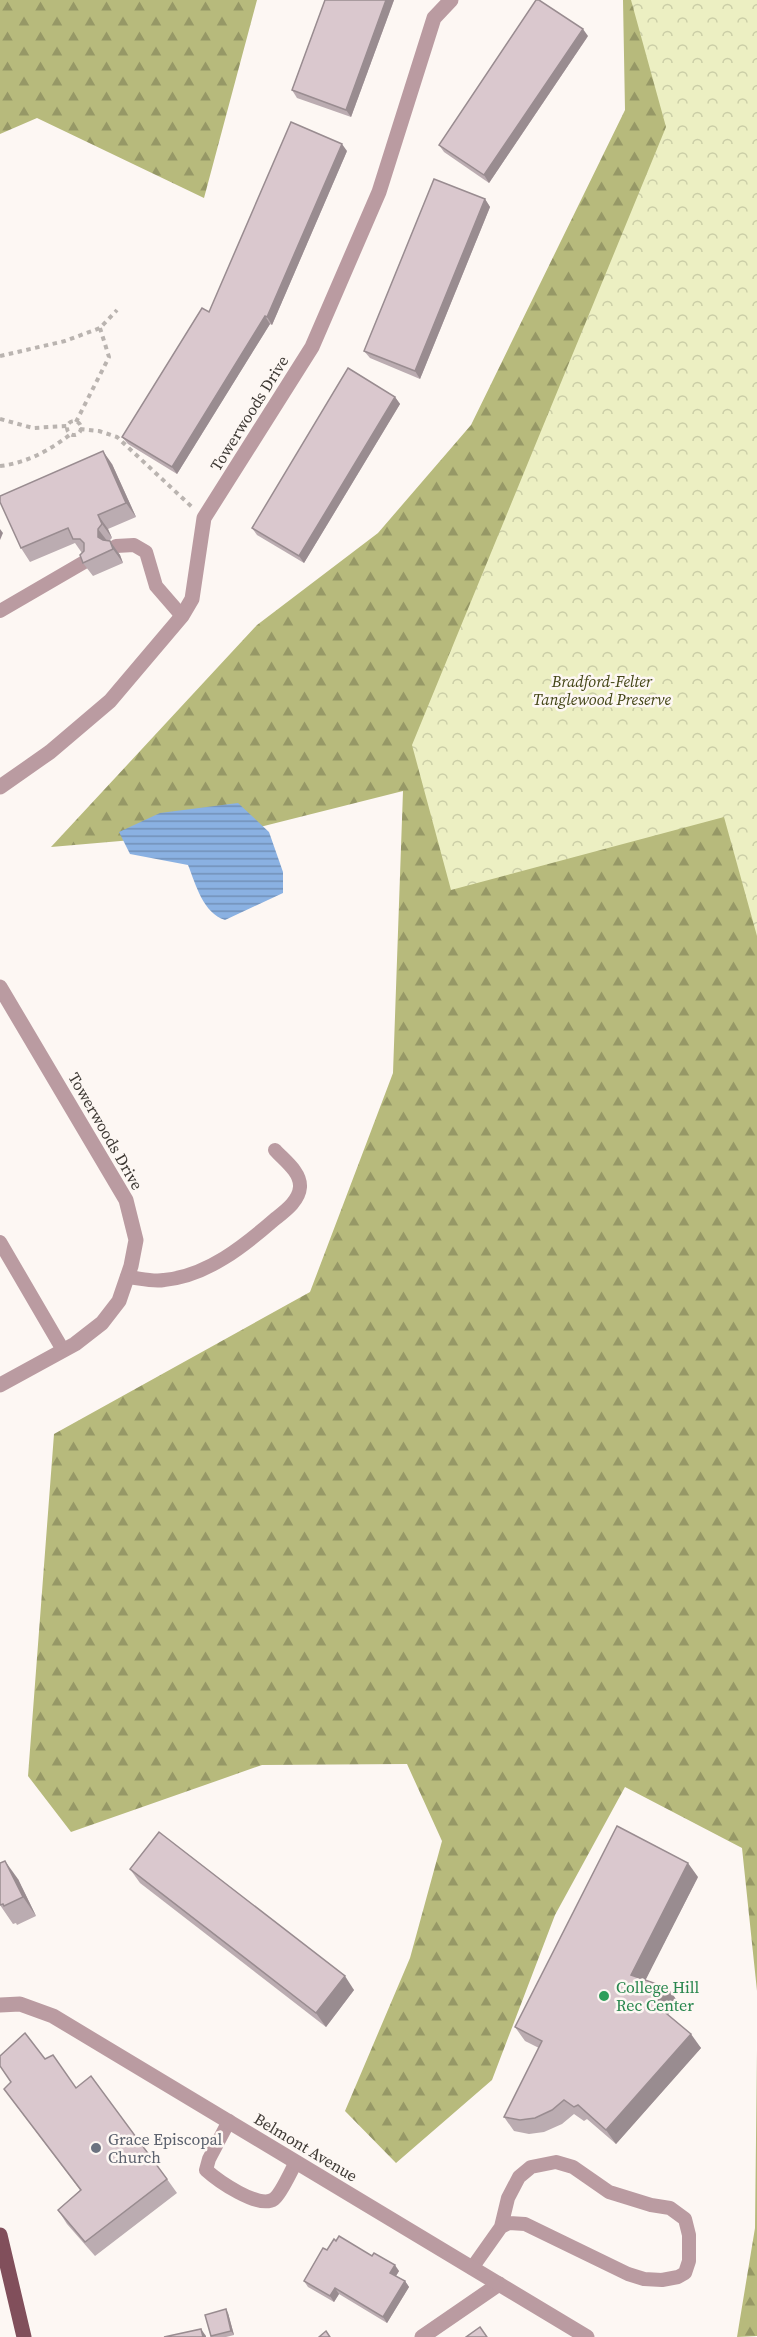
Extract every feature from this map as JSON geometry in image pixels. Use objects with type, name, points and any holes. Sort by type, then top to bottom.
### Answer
[{"type":"main road","points":[[0,2235],[24,2337]]},
{"type":"street","name":"Towerwoods Drive","points":[[0,787],[50,752],[110,700],[182,616],[192,599],[204,518],[312,347],[379,192],[434,18],[451,0]]},
{"type":"street","name":"Towerwoods Drive","points":[[0,987],[126,1200],[136,1240],[119,1301],[102,1323],[75,1344],[0,1385]]},
{"type":"street","name":"Belmont Avenue","points":[[0,2005],[20,2004],[53,2016],[587,2337]]},
{"type":"street","points":[[422,2337],[499,2284]]},
{"type":"lane","points":[[116,546],[134,545],[146,552],[156,586],[182,616]]},
{"type":"lane","points":[[0,611],[86,561]]},
{"type":"lane","points":[[127,1277],[163,1281],[199,1270],[227,1257],[250,1241],[293,1203],[300,1188],[298,1175],[275,1150]]},
{"type":"lane","points":[[0,1242],[63,1350]]},
{"type":"lane","points":[[228,2121],[206,2170],[215,2178],[251,2199],[266,2202],[274,2199],[296,2162]]},
{"type":"lane","points":[[472,2268],[501,2227],[508,2198],[519,2176],[531,2167],[556,2162],[573,2166],[609,2192],[651,2205],[670,2208],[685,2219],[689,2235],[689,2261],[685,2272],[678,2277],[662,2280],[644,2279],[628,2274],[525,2224],[509,2223],[501,2227]]},
{"type":"path","points":[[0,356],[30,350],[100,328],[117,310]]},
{"type":"path","points":[[76,422],[109,357],[100,328]]},
{"type":"path","points":[[0,419],[33,428],[67,426],[76,422]]},
{"type":"path","points":[[76,422],[80,429]]},
{"type":"path","points":[[67,426],[71,434]]},
{"type":"path","points":[[80,429],[99,431],[117,437],[204,518]]},
{"type":"path","points":[[0,466],[16,465],[52,448],[71,434],[77,434],[80,429]]},
{"type":"green space","points":[[0,0],[257,0],[204,198],[37,118],[0,134]]},
{"type":"green space","points":[[623,0],[757,0],[757,1991],[742,1848],[625,1787],[555,1915],[492,2080],[396,2163],[345,2111],[410,1958],[442,1841],[407,1764],[262,1765],[71,1832],[28,1776],[54,1434],[310,1292],[393,1073],[403,791],[248,830],[51,847],[257,625],[378,533],[471,425],[625,110]]},
{"type":"green space","name":"Bradford-Felter Tanglewood Preserve","points":[[631,0],[757,0],[757,936],[724,817],[451,890],[412,745],[666,127]]},
{"type":"green space","points":[[757,2050],[757,2336],[737,2337],[755,2228]]},
{"type":"water","points":[[238,803],[269,832],[283,872],[283,893],[225,920],[217,916],[206,905],[188,865],[130,854],[119,832],[160,813]]},
{"type":"building","points":[[325,0],[386,0],[346,110],[292,90]]},
{"type":"building","points":[[536,0],[583,29],[484,175],[439,145]]},
{"type":"building","points":[[291,122],[342,144],[267,317],[265,316],[172,467],[122,437],[202,308],[209,312]]},
{"type":"building","points":[[434,179],[485,199],[415,371],[364,351]]},
{"type":"building","points":[[348,368],[395,397],[299,556],[252,528]]},
{"type":"building","points":[[103,451],[126,503],[98,515],[102,524],[98,529],[98,537],[110,541],[113,549],[83,563],[80,555],[84,551],[84,543],[80,539],[73,539],[68,528],[21,548],[0,502],[0,496]]},
{"type":"building","name":"College Hill Rec Center","points":[[617,1826],[688,1863],[631,1975],[668,1988],[655,2004],[691,2034],[606,2130],[578,2105],[574,2107],[564,2100],[552,2110],[535,2118],[520,2120],[504,2117],[542,2041],[515,2027]]},
{"type":"building","points":[[159,1832],[345,1976],[316,2013],[130,1869]]},
{"type":"building","points":[[5,1861],[23,1897],[4,1906],[0,1905],[0,1863]]},
{"type":"building","name":"Grace Episcopal Church","points":[[25,2033],[45,2059],[53,2055],[76,2088],[91,2076],[167,2179],[85,2242],[58,2210],[81,2190],[4,2089],[11,2082],[0,2066],[0,2056]]},
{"type":"building","points":[[339,2236],[372,2256],[374,2253],[395,2265],[390,2273],[405,2281],[383,2317],[335,2288],[330,2296],[304,2281],[323,2248],[327,2250],[334,2239],[336,2241]]},
{"type":"building","points":[[226,2309],[231,2331],[211,2336],[205,2315]]},
{"type":"building","points":[[480,2327],[487,2337],[466,2337]]},
{"type":"building","points":[[201,2329],[203,2337],[164,2337]]},
{"type":"building","points":[[326,2331],[330,2337],[319,2337]]},
{"type":"place","name":"College Hill Rec Center","points":[[604,1996]]},
{"type":"place","name":"Grace Episcopal Church","points":[[96,2148]]}]
